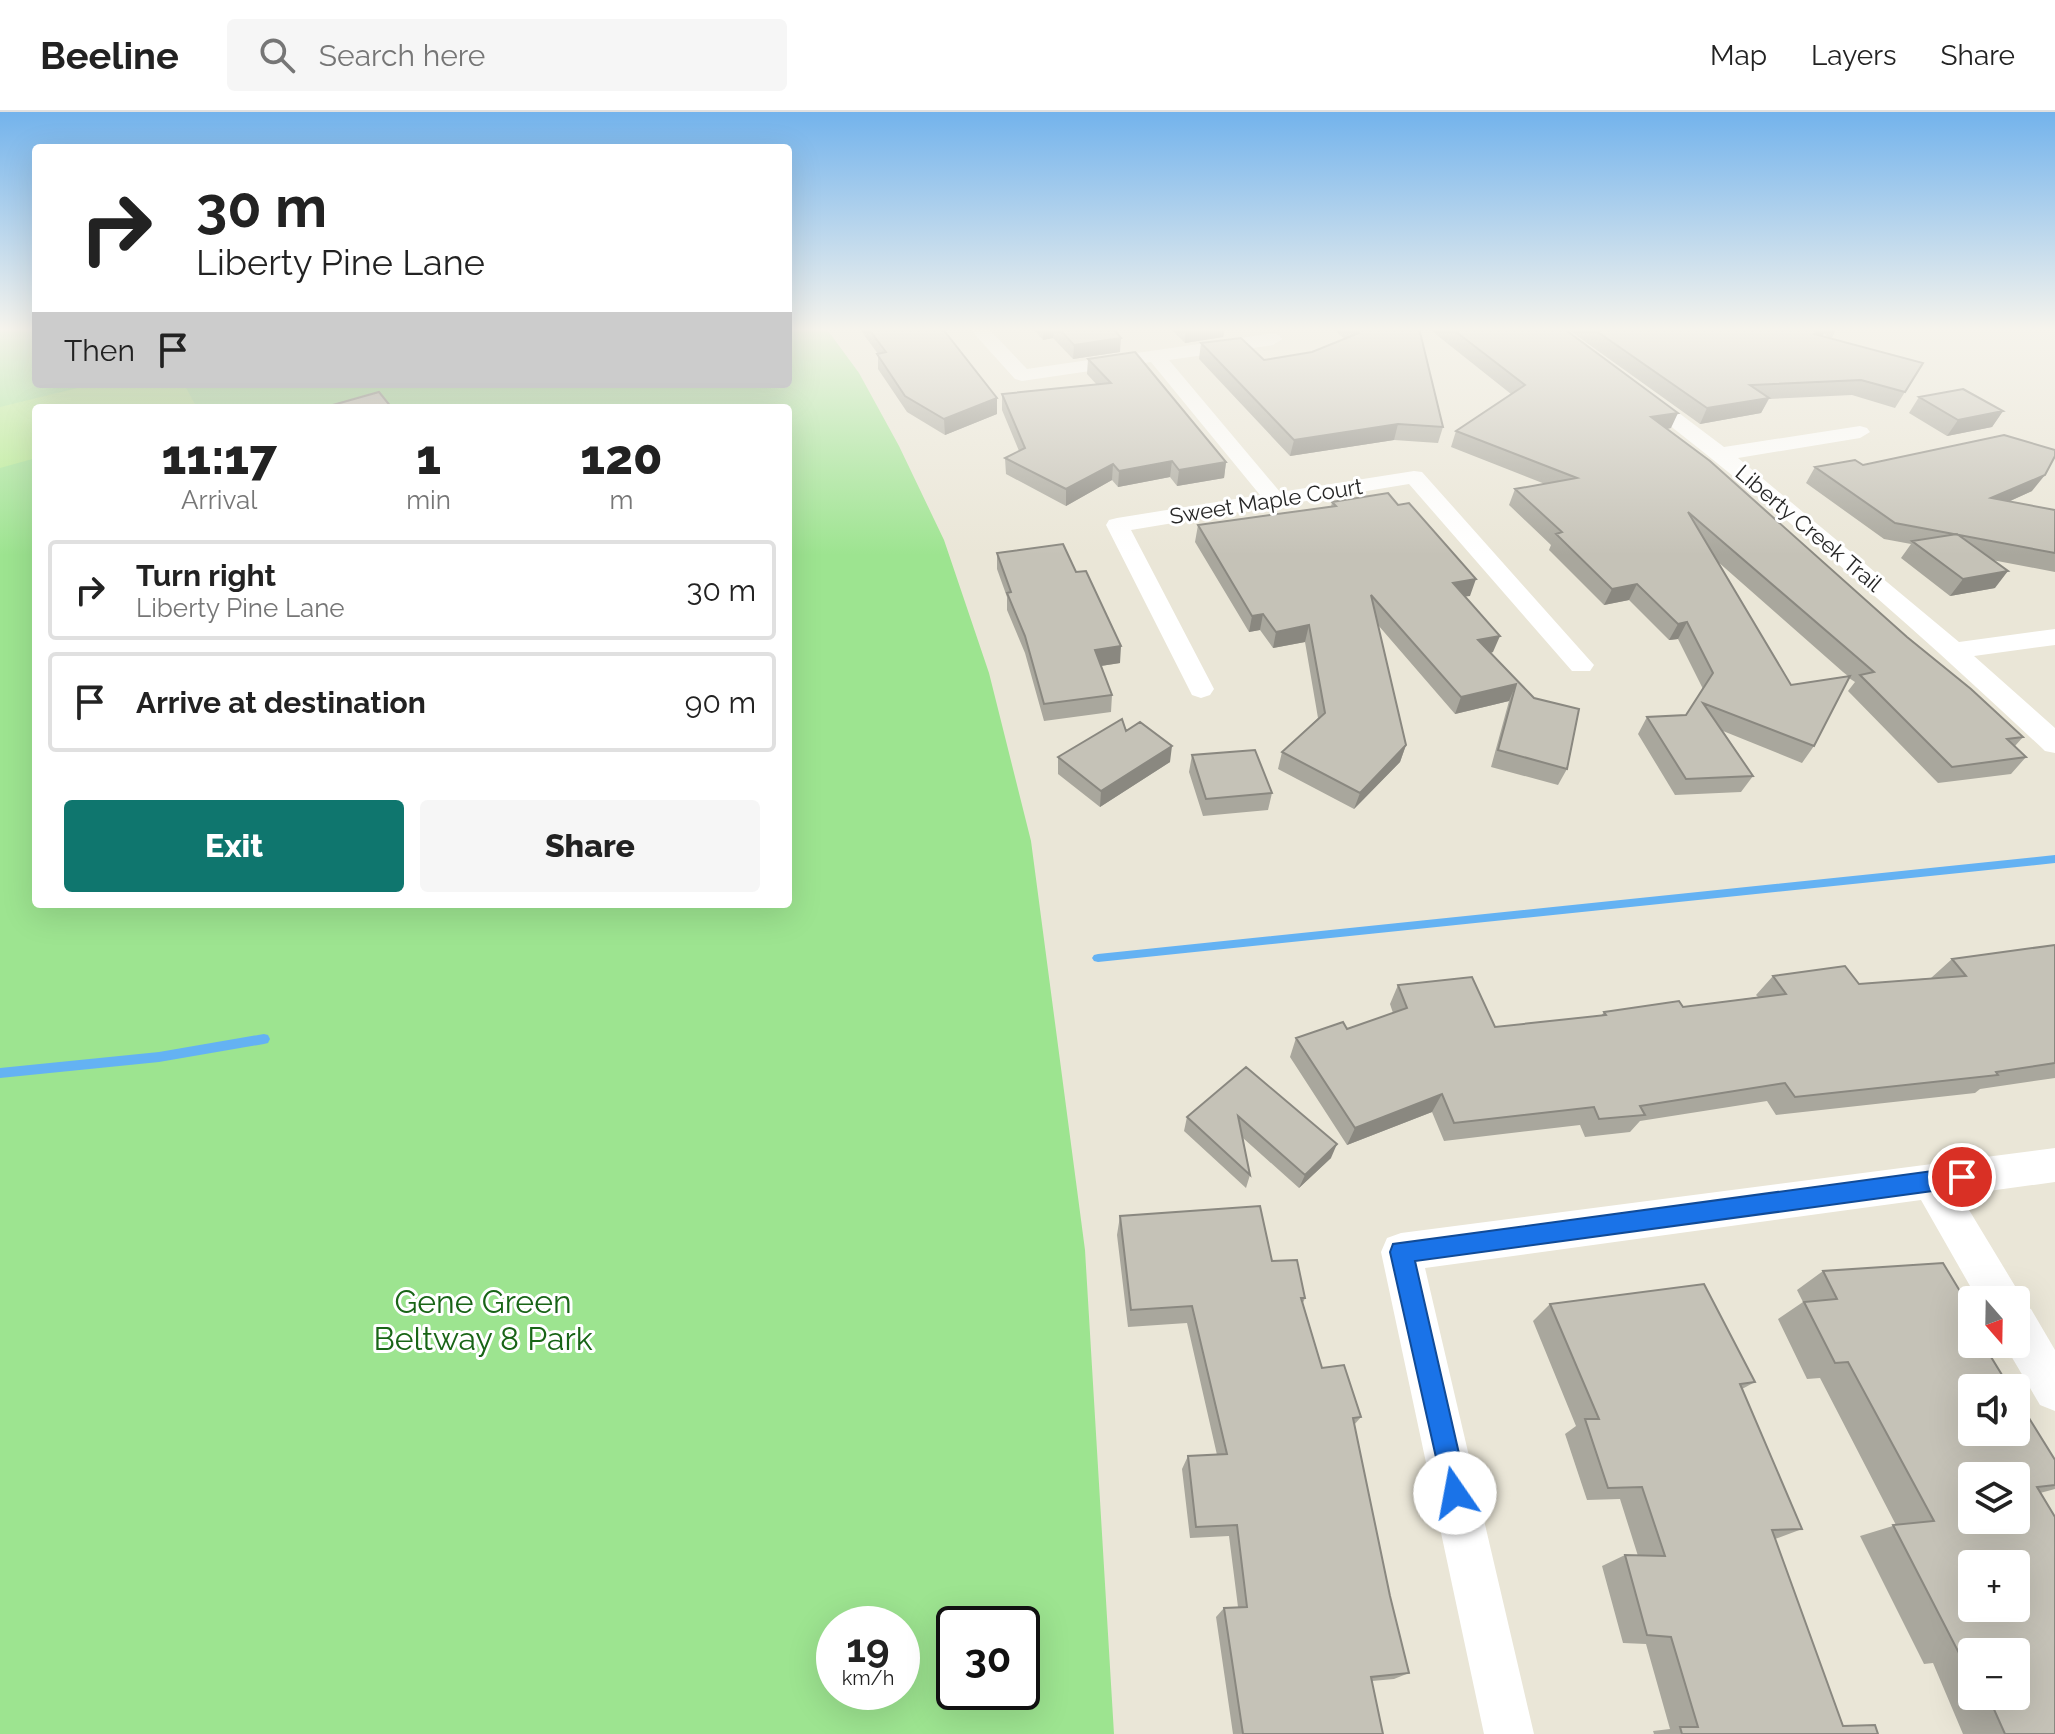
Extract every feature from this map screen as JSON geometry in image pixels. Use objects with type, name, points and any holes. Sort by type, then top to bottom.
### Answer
[{"type":"street","points":[[1195,404],[1275,500]]},
{"type":"street","name":"Liberty Creek Trail","points":[[1654,404],[1723,454],[1954,651],[2055,744]]},
{"type":"street","points":[[1723,454],[1860,432]]},
{"type":"street","name":"Sweet Maple Court","points":[[1201,689],[1117,525],[1414,477],[1581,665]]},
{"type":"street","points":[[1954,651],[2055,637]]},
{"type":"street","points":[[1509,1734],[1401,1252],[2055,1165]]},
{"type":"street","points":[[1931,1182],[1993,1286]]},
{"type":"street","points":[[2030,1348],[2055,1390]]},
{"type":"green space","name":"Gene Green Beltway 8 Park","points":[[0,404],[876,404],[944,540],[989,673],[1031,841],[1085,1250],[1114,1734],[0,1734]]},
{"type":"green space","points":[[14,404],[195,404],[32,404],[32,459],[0,468],[0,407]]},
{"type":"building","points":[[918,404],[983,404],[944,419]]},
{"type":"building","points":[[1006,404],[1178,404],[1226,462],[1179,470],[1172,461],[1119,471],[1113,464],[1066,489],[1005,458],[1025,448]]},
{"type":"building","points":[[1259,404],[1437,404],[1443,427],[1398,424],[1294,440]]},
{"type":"building","points":[[1497,404],[1665,404],[1678,413],[1651,417],[1710,461],[1907,637],[1971,689],[2023,737],[2007,739],[2026,757],[1952,767],[1860,675],[1874,672],[1688,512],[1791,685],[1850,676],[1814,746],[1703,703],[1753,776],[1686,779],[1647,717],[1686,715],[1713,673],[1687,622],[1678,624],[1637,584],[1612,589],[1556,534],[1562,532],[1515,489],[1577,478],[1456,431]]},
{"type":"building","points":[[1701,404],[1734,404],[1707,408]]},
{"type":"building","points":[[1930,404],[1990,404],[2003,411],[1958,420]]},
{"type":"building","points":[[2004,435],[2055,450],[2045,475],[1991,498],[2055,510],[2055,553],[1895,523],[1815,467],[1855,460],[1863,465]]},
{"type":"building","points":[[1388,493],[1398,505],[1409,503],[1476,579],[1453,583],[1500,636],[1478,640],[1534,698],[1579,709],[1567,769],[1498,750],[1516,684],[1461,697],[1371,595],[1406,745],[1360,793],[1282,752],[1325,713],[1309,625],[1276,632],[1263,614],[1252,616],[1198,525],[1336,506],[1332,502]]},
{"type":"building","points":[[1957,534],[2008,571],[1963,579],[1912,541]]},
{"type":"building","points":[[1063,544],[1076,572],[1086,571],[1121,646],[1095,650],[1112,695],[1044,704],[997,553]]},
{"type":"building","points":[[1122,719],[1126,731],[1140,722],[1172,746],[1101,791],[1058,757]]},
{"type":"building","points":[[1255,750],[1272,793],[1206,799],[1192,755]]},
{"type":"building","points":[[2055,945],[2055,1063],[1996,1072],[1998,1075],[1795,1097],[1785,1083],[1640,1106],[1645,1115],[1599,1119],[1594,1107],[1454,1123],[1442,1094],[1355,1128],[1296,1038],[1343,1022],[1347,1029],[1407,1008],[1398,985],[1472,977],[1495,1027],[1606,1015],[1604,1012],[1679,1001],[1683,1007],[1786,994],[1773,976],[1845,966],[1859,984],[1966,976],[1952,959]]},
{"type":"building","points":[[1246,1067],[1337,1144],[1305,1175],[1238,1116],[1250,1175],[1187,1117]]},
{"type":"building","points":[[1260,1206],[1272,1261],[1297,1260],[1305,1298],[1301,1298],[1322,1368],[1344,1365],[1361,1417],[1353,1418],[1409,1673],[1371,1677],[1383,1734],[1243,1734],[1224,1608],[1247,1607],[1237,1525],[1196,1527],[1188,1456],[1227,1454],[1192,1306],[1131,1310],[1120,1216]]},
{"type":"building","points":[[1943,1263],[1958,1288],[1958,1358],[1992,1358],[2001,1374],[1958,1374],[1958,1446],[2030,1446],[2030,1420],[2055,1460],[2055,1485],[2037,1487],[2055,1517],[2055,1734],[2005,1734],[1994,1710],[2030,1710],[2030,1638],[1958,1638],[1958,1651],[1893,1525],[1934,1521],[1848,1362],[1835,1363],[1804,1302],[1837,1299],[1823,1271]]},
{"type":"building","points":[[1704,1284],[1755,1382],[1740,1384],[1802,1529],[1772,1530],[1843,1726],[1875,1725],[1878,1734],[1682,1734],[1680,1727],[1698,1727],[1671,1637],[1647,1635],[1625,1555],[1665,1556],[1642,1487],[1608,1488],[1585,1419],[1599,1419],[1550,1304]]},
{"type":"waterway","points":[[1098,958],[2055,859]]},
{"type":"waterway","points":[[0,1073],[159,1057],[264,1039]]},
{"type":"route","points":[[1455,1493],[1401,1252],[1962,1177]]}]
